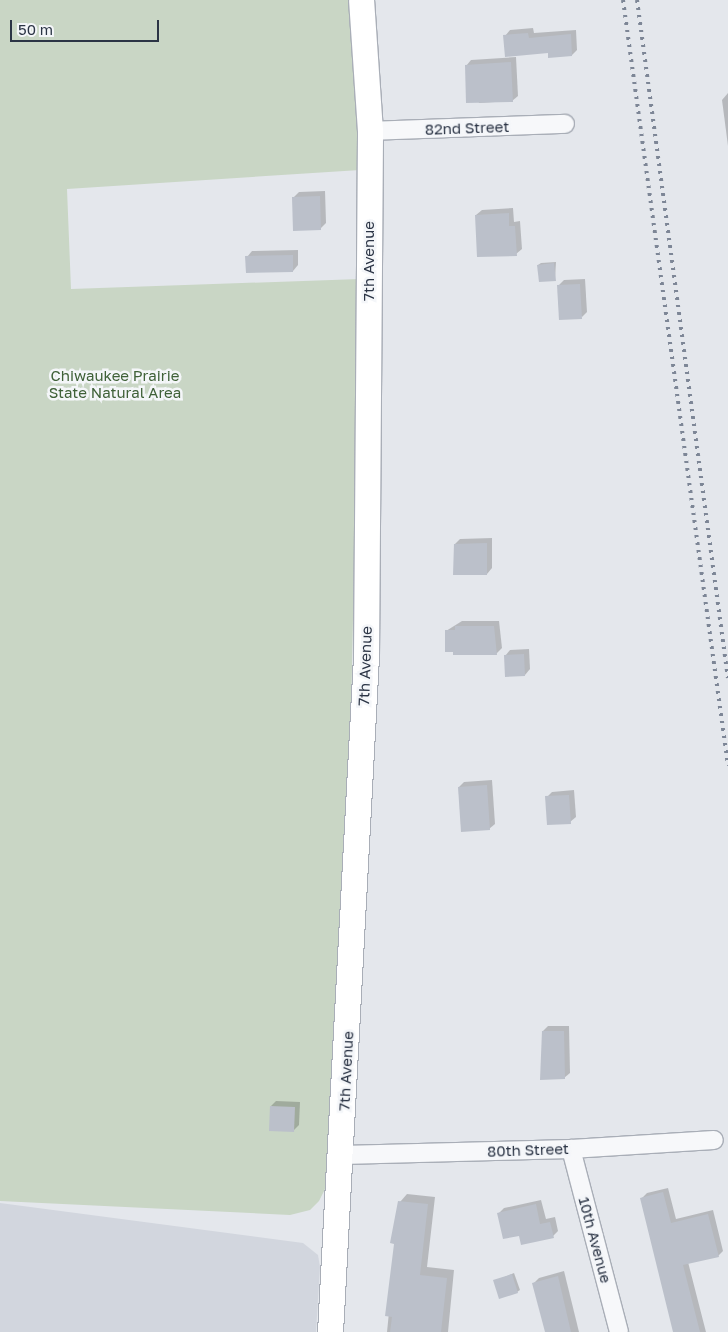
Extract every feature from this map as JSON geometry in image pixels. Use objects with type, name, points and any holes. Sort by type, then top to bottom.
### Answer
[{"type":"street","name":"7th Avenue","points":[[330,1332],[342,1155],[366,656],[370,131],[362,0]]},
{"type":"street","name":"82nd Street","points":[[370,131],[564,124]]},
{"type":"street","name":"80th Street","points":[[342,1155],[571,1149],[714,1140]]},
{"type":"street","name":"10th Avenue","points":[[571,1149],[619,1332]]},
{"type":"shaded area","points":[[0,1203],[303,1243],[318,1255],[320,1267],[316,1332],[0,1332]]},
{"type":"green space","name":"Chiwaukee Prairie State Natural Area","points":[[0,0],[353,0],[360,170],[67,189],[71,289],[360,279],[348,861],[325,1189],[319,1201],[310,1210],[290,1215],[0,1201]]},
{"type":"building","points":[[528,33],[529,38],[571,34],[572,56],[548,58],[548,53],[505,57],[503,35]]},
{"type":"building","points":[[511,62],[513,102],[466,103],[465,65]]},
{"type":"building","points":[[320,196],[321,230],[293,231],[292,197]]},
{"type":"building","points":[[509,213],[509,226],[515,226],[517,256],[477,257],[475,215]]},
{"type":"building","points":[[293,255],[293,272],[246,273],[245,256]]},
{"type":"building","points":[[554,263],[556,281],[539,282],[537,265]]},
{"type":"building","points":[[580,284],[582,319],[559,320],[557,285]]},
{"type":"building","points":[[487,543],[487,575],[453,575],[454,544]]},
{"type":"building","points":[[455,626],[494,626],[497,655],[453,655],[453,652],[445,652],[445,630],[455,630]]},
{"type":"building","points":[[524,654],[525,676],[505,677],[504,655]]},
{"type":"building","points":[[487,785],[490,830],[461,832],[458,787]]},
{"type":"building","points":[[569,795],[571,824],[547,825],[545,796]]},
{"type":"building","points":[[542,1031],[564,1031],[565,1079],[540,1080]]},
{"type":"building","points":[[270,1106],[295,1107],[294,1132],[269,1131]]},
{"type":"building","points":[[663,1192],[671,1223],[708,1214],[719,1257],[683,1265],[700,1332],[673,1332],[640,1198]]},
{"type":"building","points":[[398,1201],[428,1204],[420,1275],[447,1278],[441,1332],[390,1332],[392,1317],[385,1316],[394,1244],[390,1243]]},
{"type":"building","points":[[536,1204],[540,1224],[550,1222],[554,1238],[521,1245],[519,1236],[503,1239],[497,1213]]},
{"type":"building","points":[[512,1274],[518,1293],[499,1299],[493,1280]]},
{"type":"building","points":[[558,1276],[571,1332],[545,1332],[532,1283]]},
{"type":"railway","points":[[623,0],[728,766]]},
{"type":"railway","points":[[637,0],[728,678]]}]
